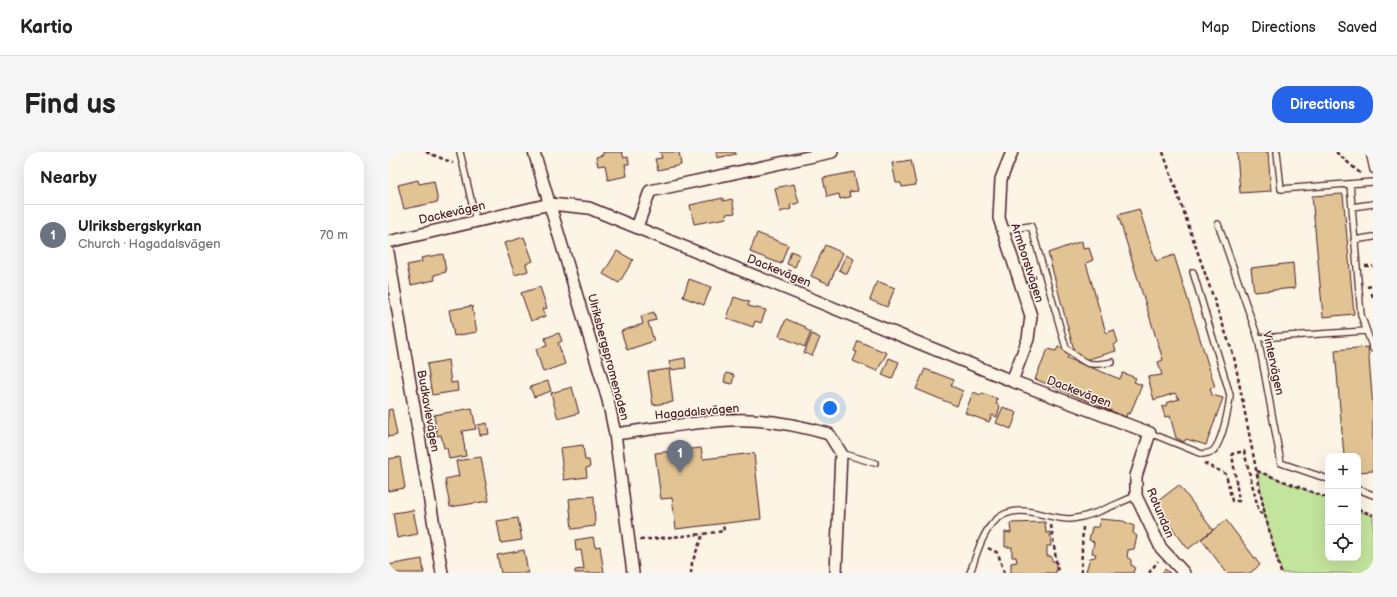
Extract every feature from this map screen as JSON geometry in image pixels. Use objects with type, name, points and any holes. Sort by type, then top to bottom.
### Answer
[{"type":"street","name":"Ulriksbergspromenaden","points":[[534,152],[605,387],[615,434],[633,573]]},
{"type":"street","points":[[637,227],[650,191],[832,152]]},
{"type":"street","name":"Armborstvägen","points":[[1012,152],[1001,179],[999,218],[1031,316],[1028,339],[1012,381]]},
{"type":"street","name":"Dackevägen","points":[[388,242],[550,204],[589,208],[1012,381],[1150,433]]},
{"type":"street","name":"Budkavlevägen","points":[[388,252],[442,573]]},
{"type":"street","name":"Hagadalsvägen","points":[[615,434],[731,419],[769,421],[804,427],[829,434],[842,453]]},
{"type":"street","name":"Rotundan","points":[[1150,433],[1136,476],[1136,496],[1161,548],[1184,573]]},
{"type":"street","points":[[836,573],[842,453]]},
{"type":"lane","points":[[460,152],[476,221]]},
{"type":"lane","points":[[1277,152],[1280,189],[1371,182]]},
{"type":"lane","points":[[1369,152],[1373,170]]},
{"type":"lane","points":[[1350,184],[1361,316],[1373,349]]},
{"type":"lane","points":[[1352,207],[1373,204]]},
{"type":"lane","name":"Vintervägen","points":[[1218,224],[1258,338],[1281,462],[1325,478]]},
{"type":"lane","points":[[1003,230],[1030,226],[1066,348],[1080,360],[1094,366],[1112,362]]},
{"type":"lane","points":[[1354,240],[1373,237]]},
{"type":"lane","points":[[1150,433],[1202,454],[1211,453],[1216,447],[1229,412],[1230,395],[1193,272]]},
{"type":"lane","points":[[1258,338],[1366,331]]},
{"type":"lane","points":[[842,453],[875,463]]},
{"type":"lane","points":[[1361,491],[1373,495]]},
{"type":"lane","points":[[970,573],[985,534],[997,517],[1018,511],[1069,519],[1083,517],[1136,496]]},
{"type":"path","points":[[426,152],[463,168]]},
{"type":"path","points":[[1336,152],[1371,182]]},
{"type":"path","points":[[1373,294],[1373,297]]},
{"type":"path","points":[[1200,461],[1226,474],[1232,500],[1239,502],[1232,454],[1244,451],[1259,512],[1264,515]]},
{"type":"path","points":[[1257,471],[1325,497]]},
{"type":"path","points":[[1361,511],[1373,515]]},
{"type":"path","points":[[1050,516],[1058,573]]},
{"type":"path","points":[[629,541],[724,531],[723,524]]},
{"type":"path","points":[[1081,573],[1083,526]]},
{"type":"path","points":[[691,573],[692,563],[703,534]]},
{"type":"path","points":[[998,553],[1004,573]]},
{"type":"green space","points":[[1258,472],[1325,498],[1325,561],[1361,561],[1361,512],[1373,516],[1373,573],[1282,573],[1265,516]]},
{"type":"building","points":[[603,152],[622,152],[624,158],[628,157],[629,164],[625,164],[627,176],[608,180],[605,165],[598,166],[596,157],[603,155]]},
{"type":"building","points":[[660,152],[679,152],[681,165],[658,170],[655,159],[662,158]]},
{"type":"building","points":[[716,152],[735,152],[736,154],[717,158]]},
{"type":"building","points":[[1237,152],[1268,152],[1271,191],[1240,193]]},
{"type":"building","points":[[911,160],[916,185],[902,187],[901,183],[896,183],[892,163]]},
{"type":"building","points":[[854,172],[858,191],[849,192],[850,197],[840,199],[839,194],[827,197],[823,178]]},
{"type":"building","points":[[418,180],[419,184],[434,181],[438,202],[404,209],[398,185]]},
{"type":"building","points":[[794,184],[799,203],[790,205],[791,209],[780,212],[775,188]]},
{"type":"building","points":[[1343,194],[1354,314],[1323,317],[1312,196]]},
{"type":"building","points":[[723,198],[723,201],[732,199],[735,213],[726,214],[727,218],[694,224],[690,205]]},
{"type":"building","points":[[1139,209],[1156,261],[1174,255],[1215,387],[1210,388],[1212,395],[1223,398],[1206,445],[1186,439],[1184,442],[1176,438],[1170,416],[1165,417],[1162,407],[1167,405],[1166,403],[1179,399],[1175,393],[1154,400],[1148,377],[1162,375],[1158,362],[1163,360],[1118,215]]},
{"type":"building","points":[[757,233],[788,245],[781,264],[750,252]]},
{"type":"building","points":[[524,237],[533,261],[526,264],[528,271],[515,275],[504,243]]},
{"type":"building","points":[[1082,241],[1083,249],[1089,248],[1093,260],[1086,263],[1106,333],[1114,330],[1118,342],[1114,345],[1116,351],[1085,360],[1075,354],[1048,253]]},
{"type":"building","points":[[825,245],[843,253],[829,284],[811,276]]},
{"type":"building","points":[[617,251],[633,260],[619,283],[603,274]]},
{"type":"building","points":[[791,251],[800,255],[795,267],[787,264]]},
{"type":"building","points":[[443,254],[446,272],[434,275],[435,280],[411,285],[407,265],[422,262],[421,258]]},
{"type":"building","points":[[846,255],[854,259],[847,274],[839,270]]},
{"type":"building","points":[[1293,263],[1295,288],[1254,292],[1251,268]]},
{"type":"building","points":[[689,279],[711,287],[704,305],[683,297]]},
{"type":"building","points":[[877,281],[895,288],[887,307],[870,300]]},
{"type":"building","points":[[540,287],[547,308],[543,309],[546,316],[531,321],[521,293]]},
{"type":"building","points":[[734,297],[749,302],[748,306],[766,310],[761,323],[755,321],[753,327],[727,318]]},
{"type":"building","points":[[472,306],[477,332],[454,336],[449,310]]},
{"type":"building","points":[[654,312],[656,320],[648,322],[654,341],[627,350],[621,331],[643,324],[641,316]]},
{"type":"building","points":[[786,319],[806,327],[805,329],[811,332],[805,347],[779,336]]},
{"type":"building","points":[[559,333],[562,341],[558,343],[565,364],[543,372],[536,349],[547,346],[545,338]]},
{"type":"building","points":[[812,334],[820,338],[812,356],[804,353]]},
{"type":"building","points":[[858,341],[887,353],[877,371],[853,361],[857,352],[854,351]]},
{"type":"building","points":[[1058,347],[1070,352],[1067,358],[1120,379],[1123,373],[1136,378],[1134,382],[1142,385],[1130,414],[1127,413],[1126,417],[1035,379],[1048,349],[1056,351]]},
{"type":"building","points":[[1368,347],[1373,407],[1373,471],[1361,472],[1361,453],[1344,453],[1335,350]]},
{"type":"building","points":[[685,358],[686,368],[671,370],[669,361]]},
{"type":"building","points":[[889,358],[899,362],[892,379],[882,375]]},
{"type":"building","points":[[448,360],[451,383],[457,382],[458,391],[432,395],[427,364]]},
{"type":"building","points":[[669,369],[673,402],[653,405],[648,372]]},
{"type":"building","points":[[925,369],[954,380],[951,386],[963,391],[957,406],[916,389]]},
{"type":"building","points":[[726,373],[734,375],[732,384],[724,382]]},
{"type":"building","points":[[548,381],[551,391],[534,397],[530,387]]},
{"type":"building","points":[[572,387],[579,413],[558,419],[551,393]]},
{"type":"building","points":[[973,392],[981,395],[982,393],[998,399],[996,404],[1000,406],[997,417],[992,415],[989,422],[965,413]]},
{"type":"building","points":[[1003,407],[1017,413],[1011,429],[996,423]]},
{"type":"building","points":[[472,408],[476,429],[462,431],[466,456],[449,459],[447,448],[444,448],[441,435],[437,436],[434,415]]},
{"type":"building","points":[[392,409],[397,435],[388,437],[388,410]]},
{"type":"building","points":[[487,423],[489,434],[480,435],[478,425]]},
{"type":"building","points":[[583,445],[585,460],[589,460],[590,467],[586,468],[587,477],[564,480],[560,448]]},
{"type":"building","points":[[701,448],[703,459],[754,453],[761,519],[676,529],[672,498],[661,499],[655,453]]},
{"type":"building","points":[[400,457],[405,488],[388,491],[388,459]]},
{"type":"building","points":[[481,457],[489,501],[450,507],[445,479],[459,476],[456,461]]},
{"type":"building","points":[[1179,485],[1213,530],[1188,549],[1154,504]]},
{"type":"building","points":[[594,496],[595,526],[572,529],[569,499]]},
{"type":"building","points":[[413,510],[418,534],[397,538],[393,513]]},
{"type":"building","points":[[518,518],[522,540],[501,543],[497,521]]},
{"type":"building","points":[[1100,519],[1123,521],[1134,526],[1133,533],[1137,536],[1134,549],[1128,550],[1127,557],[1131,560],[1131,565],[1135,567],[1133,573],[1091,573],[1086,571],[1090,558],[1095,557],[1096,554],[1092,553],[1094,542],[1089,540],[1092,527],[1099,527]]},
{"type":"building","points":[[1226,520],[1260,565],[1250,573],[1227,573],[1201,539]]},
{"type":"building","points":[[1045,522],[1046,533],[1050,532],[1051,546],[1047,546],[1047,556],[1051,556],[1052,561],[1056,561],[1056,573],[1011,573],[1011,563],[1017,562],[1016,557],[1012,557],[1012,547],[1005,547],[1005,532],[1011,533],[1010,523]]},
{"type":"building","points":[[593,537],[595,547],[600,546],[604,573],[575,573],[575,570],[584,569],[581,550],[576,551],[575,540]]},
{"type":"building","points":[[524,550],[528,573],[501,573],[497,555]]},
{"type":"building","points":[[422,559],[424,573],[388,573],[388,565]]},
{"type":"building","points":[[1165,569],[1170,573],[1162,573]]},
{"type":"place","name":"Ulriksbergskyrkan","points":[[680,473]]}]
